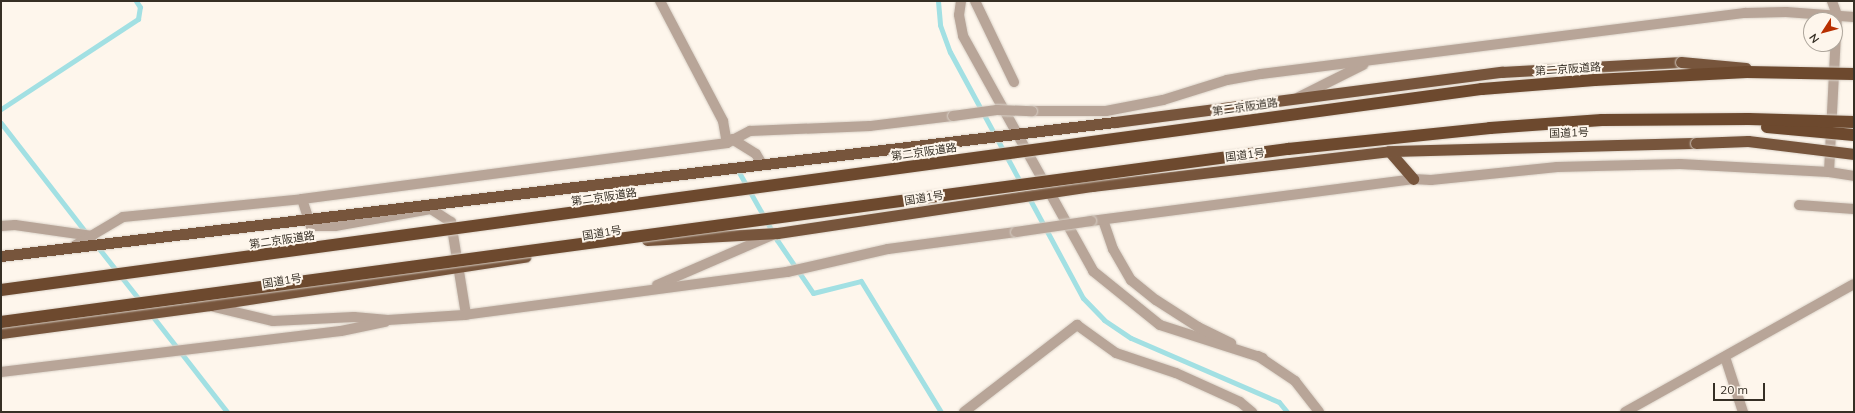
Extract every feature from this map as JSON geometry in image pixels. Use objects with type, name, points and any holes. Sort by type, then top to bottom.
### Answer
[{"type":"highway","points":[[1,256],[983,138],[1502,72],[1681,62],[1854,78]]},
{"type":"highway","name":"第二京阪道路","points":[[1,290],[1482,89],[1595,80],[1739,73],[1854,74]]},
{"type":"highway","points":[[1,322],[1288,149],[1490,128],[1602,120],[1748,118],[1854,122]]},
{"type":"highway","points":[[1602,120],[1744,125],[1854,135]]},
{"type":"highway","name":"国道1号","points":[[1,333],[210,305],[633,241],[778,233],[1044,193],[1389,151],[1748,141],[1854,154]]},
{"type":"highway","points":[[1389,151],[1413,179]]},
{"type":"street","points":[[660,1],[723,120],[729,141],[756,154],[762,164]]},
{"type":"street","points":[[961,1],[958,15],[963,36],[1012,134],[1044,193],[1092,271],[1160,325],[1263,358]]},
{"type":"street","points":[[975,1],[1014,82]]},
{"type":"street","points":[[1832,1],[1836,12]]},
{"type":"street","points":[[78,246],[92,236],[124,218],[302,199],[729,141],[750,131],[870,126],[997,110],[1106,111],[1163,100],[1227,80],[1745,13],[1803,13]]},
{"type":"street","points":[[1843,16],[1854,17]]},
{"type":"street","points":[[1829,172],[1835,52]]},
{"type":"street","points":[[1298,98],[1371,61]]},
{"type":"street","points":[[210,305],[273,321],[354,318],[388,320],[466,315],[792,271],[888,249],[1413,179],[1595,165],[1680,164],[1829,172],[1854,176]]},
{"type":"street","points":[[302,199],[312,226],[335,226],[431,208],[451,222],[466,315]]},
{"type":"street","points":[[1799,205],[1854,209]]},
{"type":"street","points":[[1103,220],[1113,250],[1131,280],[1156,300],[1198,326],[1263,358],[1295,381],[1319,412]]},
{"type":"street","points":[[1,226],[15,225],[92,236]]},
{"type":"street","points":[[646,290],[778,233]]},
{"type":"street","points":[[1625,412],[1854,284]]},
{"type":"street","points":[[1,372],[342,331],[377,326],[388,320]]},
{"type":"street","points":[[964,412],[1077,325],[1116,353],[1176,373],[1240,402],[1252,412]]},
{"type":"street","points":[[1725,357],[1743,412]]},
{"type":"waterway","points":[[1,109],[138,19],[140,7],[136,1]]},
{"type":"waterway","points":[[938,1],[940,25],[950,52],[1022,185]]},
{"type":"waterway","points":[[1,123],[88,235]]},
{"type":"waterway","points":[[736,167],[777,240],[813,293],[861,281],[941,412]]},
{"type":"waterway","points":[[1028,196],[1083,298],[1104,320],[1131,338],[1279,402],[1287,412]]},
{"type":"waterway","points":[[97,246],[141,302]]},
{"type":"waterway","points":[[150,313],[227,412]]}]
